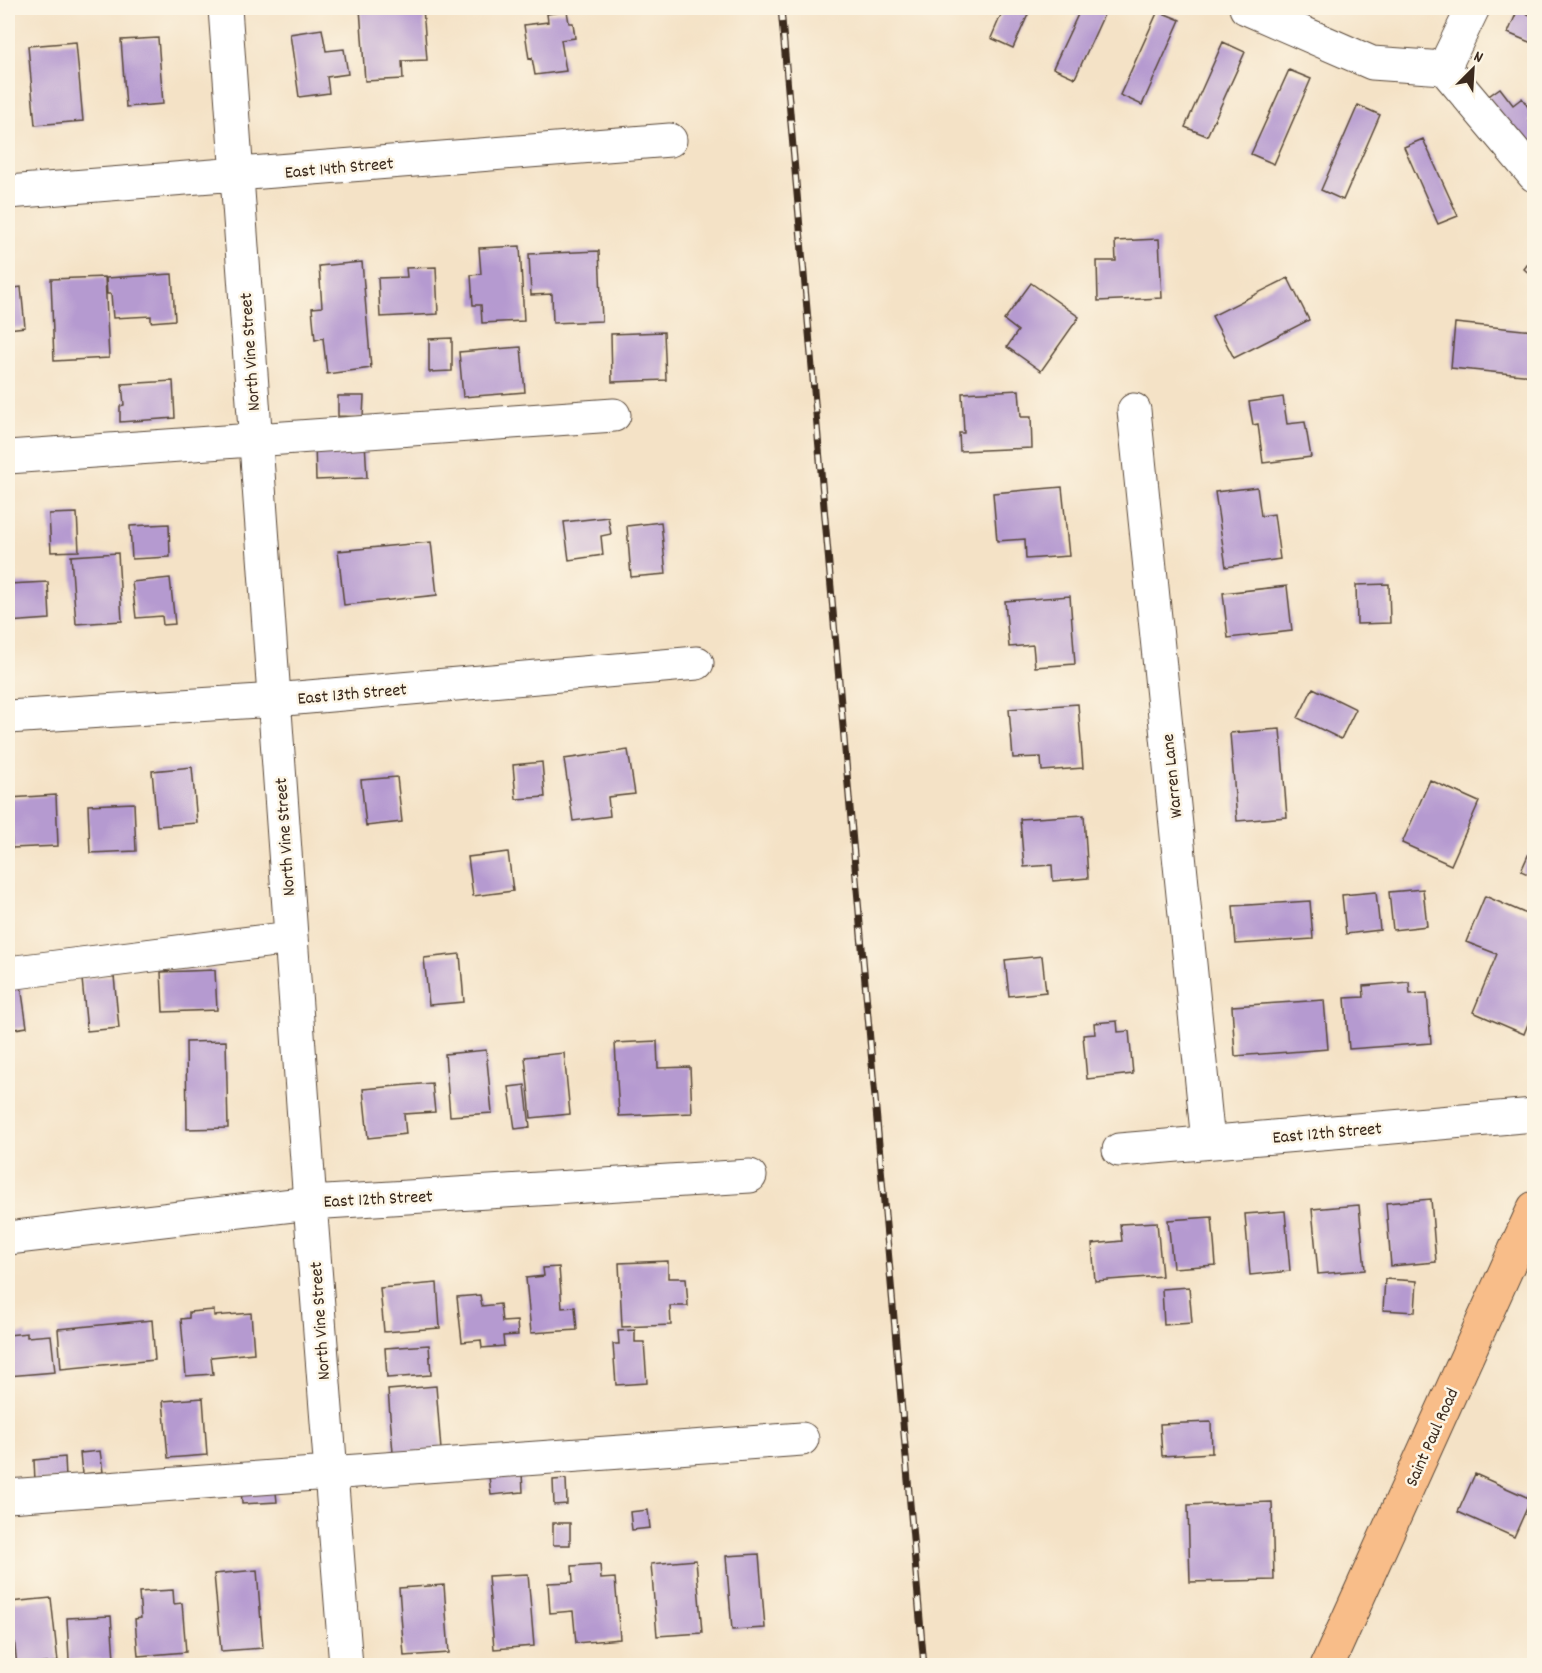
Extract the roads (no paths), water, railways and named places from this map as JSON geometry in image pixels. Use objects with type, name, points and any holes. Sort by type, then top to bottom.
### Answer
[{"type":"main road","name":"Saint Paul Road","points":[[1326,1665],[1534,1208]]},
{"type":"street","name":"North Vine Street","points":[[225,8],[310,1203],[346,1665]]},
{"type":"street","points":[[1246,8],[1372,63],[1444,68],[1534,175]]},
{"type":"street","points":[[1444,68],[1473,8]]},
{"type":"street","name":"East 14th Street","points":[[8,192],[670,140]]},
{"type":"street","name":"Warren Lane","points":[[1134,410],[1208,1142]]},
{"type":"street","points":[[8,457],[614,415]]},
{"type":"street","name":"East 13th Street","points":[[8,717],[274,700],[697,663]]},
{"type":"street","points":[[8,973],[291,938]]},
{"type":"street","name":"East 12th Street","points":[[1119,1150],[1534,1115]]},
{"type":"street","name":"East 12th Street","points":[[8,1238],[310,1203],[750,1176]]},
{"type":"street","points":[[8,1496],[802,1438]]},
{"type":"railway","points":[[781,8],[924,1666]]}]
